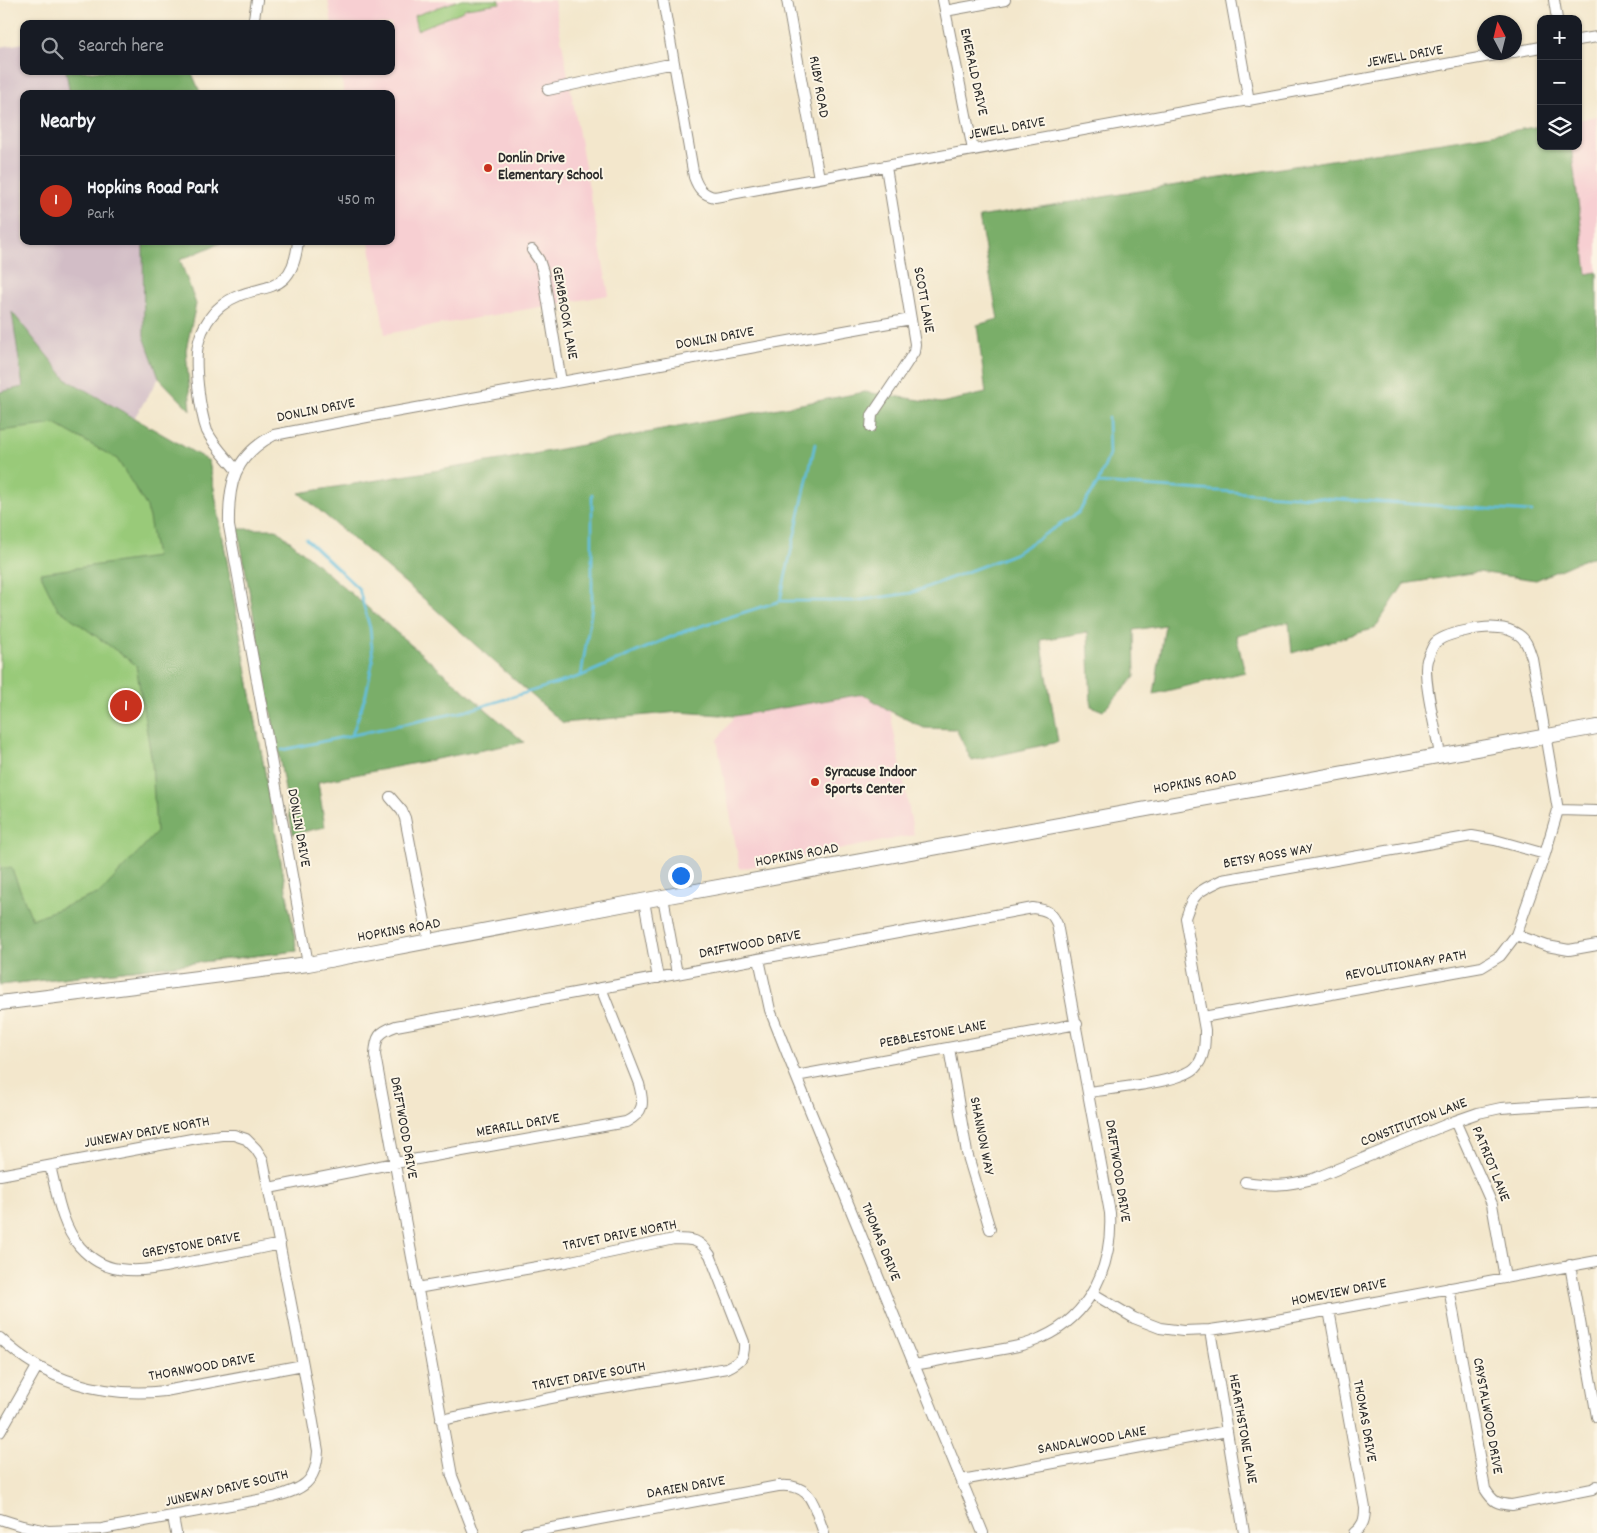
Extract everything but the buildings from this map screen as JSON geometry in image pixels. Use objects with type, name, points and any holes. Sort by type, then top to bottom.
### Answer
[{"type":"street","points":[[254,20],[257,0]]},
{"type":"street","name":"JEWELL DRIVE","points":[[663,0],[694,177],[698,188],[705,194],[715,197],[1477,59]]},
{"type":"street","name":"RUBY ROAD","points":[[787,0],[819,178]]},
{"type":"street","name":"EMERALD DRIVE","points":[[942,0],[973,150]]},
{"type":"street","points":[[945,11],[1005,0]]},
{"type":"street","points":[[1231,0],[1249,100]]},
{"type":"street","points":[[1554,0],[1556,15]]},
{"type":"street","points":[[1582,39],[1597,37]]},
{"type":"street","name":"JEWELL DRIVE","points":[[1522,50],[1537,48]]},
{"type":"street","points":[[548,90],[674,62]]},
{"type":"street","name":"SCOTT LANE","points":[[870,427],[872,415],[914,352],[915,344],[886,167]]},
{"type":"street","points":[[237,471],[214,443],[204,418],[197,361],[199,341],[206,323],[220,307],[242,295],[268,288],[284,279],[295,262],[297,245]]},
{"type":"street","name":"GEMBROOK LANE","points":[[532,250],[539,260],[542,272],[561,382]]},
{"type":"street","name":"DONLIN DRIVE","points":[[308,964],[229,526],[229,492],[237,471],[259,442],[274,435],[372,416],[911,319]]},
{"type":"street","points":[[1440,755],[1427,680],[1426,663],[1435,644],[1445,637],[1483,628],[1496,627],[1507,629],[1520,635],[1524,640],[1532,658],[1545,736]]},
{"type":"street","name":"HOPKINS ROAD","points":[[0,1003],[308,964],[663,897],[1597,727]]},
{"type":"street","name":"REVOLUTIONARY PATH","points":[[1203,1017],[1482,967],[1500,956],[1516,935],[1545,854],[1558,810],[1545,736]]},
{"type":"street","points":[[390,797],[402,811],[404,818],[429,942]]},
{"type":"street","points":[[1558,810],[1597,811]]},
{"type":"street","name":"BETSY ROSS WAY","points":[[1089,1092],[1176,1078],[1196,1068],[1205,1047],[1205,1030],[1185,918],[1191,900],[1202,889],[1222,880],[1472,836],[1495,840],[1545,854]]},
{"type":"street","points":[[663,897],[677,974]]},
{"type":"street","points":[[644,901],[658,978]]},
{"type":"street","name":"DRIFTWOOD DRIVE","points":[[474,1533],[452,1476],[375,1055],[375,1046],[380,1034],[396,1026],[1033,908],[1046,909],[1053,914],[1058,924],[1089,1092],[1110,1213],[1109,1252],[1101,1278],[1092,1293],[1072,1317],[1041,1339],[1012,1347],[915,1365]]},
{"type":"street","points":[[1516,935],[1547,946],[1569,950],[1597,945]]},
{"type":"street","name":"THOMAS DRIVE","points":[[759,959],[770,1010],[984,1533]]},
{"type":"street","name":"MERRILL DRIVE","points":[[269,1188],[626,1122],[635,1118],[641,1110],[643,1099],[601,988]]},
{"type":"street","name":"PEBBLESTONE LANE","points":[[796,1076],[1076,1024]]},
{"type":"street","name":"SHANNON WAY","points":[[949,1048],[967,1153],[990,1229]]},
{"type":"street","name":"CONSTITUTION LANE","points":[[1245,1182],[1274,1186],[1313,1179],[1456,1121],[1501,1108],[1597,1102]]},
{"type":"street","name":"PATRIOT LANE","points":[[1456,1121],[1492,1204],[1505,1278]]},
{"type":"street","name":"JUNEWAY DRIVE NORTH","points":[[0,1175],[197,1138],[234,1135],[246,1139],[263,1160],[280,1244]]},
{"type":"street","name":"GREYSTONE DRIVE","points":[[50,1166],[62,1213],[70,1231],[80,1247],[104,1265],[138,1271],[280,1244]]},
{"type":"street","name":"TRIVET DRIVE NORTH","points":[[417,1288],[566,1262],[674,1239],[690,1239],[703,1245],[710,1255],[744,1342],[745,1351],[740,1360]]},
{"type":"street","name":"JUNEWAY DRIVE SOUTH","points":[[0,1519],[48,1531],[102,1529],[274,1497],[291,1492],[307,1484],[317,1466],[318,1451],[280,1244]]},
{"type":"street","name":"HOMEVIEW DRIVE","points":[[1092,1293],[1134,1318],[1160,1328],[1183,1331],[1210,1330],[1266,1322],[1597,1260]]},
{"type":"street","points":[[1570,1266],[1597,1417]]},
{"type":"street","name":"CRYSTALWOOD DRIVE","points":[[1449,1288],[1485,1489],[1489,1495],[1494,1501],[1512,1505],[1592,1489],[1597,1486]]},
{"type":"street","name":"THOMAS DRIVE","points":[[1329,1310],[1365,1508],[1365,1519],[1360,1528],[1354,1533]]},
{"type":"street","name":"HEARTHSTONE LANE","points":[[1210,1330],[1244,1533]]},
{"type":"street","name":"THORNWOOD DRIVE","points":[[0,1338],[36,1367],[59,1378],[88,1388],[142,1394],[303,1365]]},
{"type":"street","name":"TRIVET DRIVE SOUTH","points":[[441,1420],[566,1395],[727,1368],[740,1360]]},
{"type":"street","points":[[0,1432],[36,1367]]},
{"type":"street","name":"SANDALWOOD LANE","points":[[962,1480],[1227,1431]]},
{"type":"street","name":"DARIEN DRIVE","points":[[525,1533],[791,1485],[806,1491],[824,1533]]},
{"type":"street","points":[[173,1517],[176,1533]]},
{"type":"shaded area","name":"Donlin Drive Elementary School","points":[[328,0],[554,0],[609,295],[385,334],[370,245],[395,245],[395,90],[343,90],[341,75],[395,75],[395,20],[331,20]]},
{"type":"shaded area","points":[[20,44],[20,75],[67,75],[69,90],[20,90],[20,245],[143,245],[144,336],[159,378],[134,418],[66,379],[13,313],[23,388],[0,392],[0,47]]},
{"type":"shaded area","points":[[1597,116],[1597,272],[1587,274],[1572,150],[1582,150],[1582,119]]},
{"type":"shaded area","points":[[863,694],[890,711],[914,835],[740,869],[717,740],[735,716]]},
{"type":"green space","points":[[459,0],[499,0],[500,3],[466,8],[461,12],[417,30],[414,16]]},
{"type":"green space","points":[[67,75],[193,75],[199,90],[69,90]]},
{"type":"green space","points":[[1537,127],[1537,150],[1572,150],[1587,274],[1597,272],[1597,556],[1587,558],[1536,580],[1478,572],[1404,584],[1375,628],[1292,653],[1289,622],[1236,635],[1245,672],[1154,694],[1165,625],[1134,630],[1135,677],[1103,711],[1091,706],[1088,632],[1041,640],[1058,742],[972,761],[956,729],[924,728],[890,711],[863,694],[735,716],[679,712],[563,723],[424,599],[299,493],[518,457],[865,392],[941,403],[986,393],[977,325],[998,319],[979,217]]},
{"type":"green space","points":[[143,245],[216,245],[180,260],[196,304],[186,350],[191,411],[159,378],[144,336]]},
{"type":"green space","points":[[12,312],[66,379],[209,461],[297,951],[0,985],[0,869],[11,867],[32,919],[100,893],[156,833],[152,762],[136,665],[57,608],[40,573],[156,557],[147,507],[117,459],[55,424],[0,431],[0,392],[23,387]]},
{"type":"green space","points":[[0,392],[209,461],[297,951],[0,985]]},
{"type":"green space","points":[[238,529],[276,529],[524,742],[318,782],[325,827],[293,834]]},
{"type":"waterway","points":[[1098,483],[1109,455],[1108,418]]},
{"type":"waterway","points":[[780,601],[815,444]]},
{"type":"waterway","points":[[282,750],[466,711],[581,676],[685,631],[780,601],[854,601],[911,593],[1014,554],[1078,513],[1098,483],[1532,512]]},
{"type":"waterway","points":[[581,676],[592,606],[592,495]]},
{"type":"waterway","points":[[306,539],[359,589],[370,628],[373,660],[366,694],[352,735]]},
{"type":"place","name":"Donlin Drive Elementary School","points":[[488,168]]},
{"type":"place","name":"Hopkins Road Park","points":[[126,706]]},
{"type":"place","name":"Syracuse Indoor Sports Center","points":[[815,782]]}]
